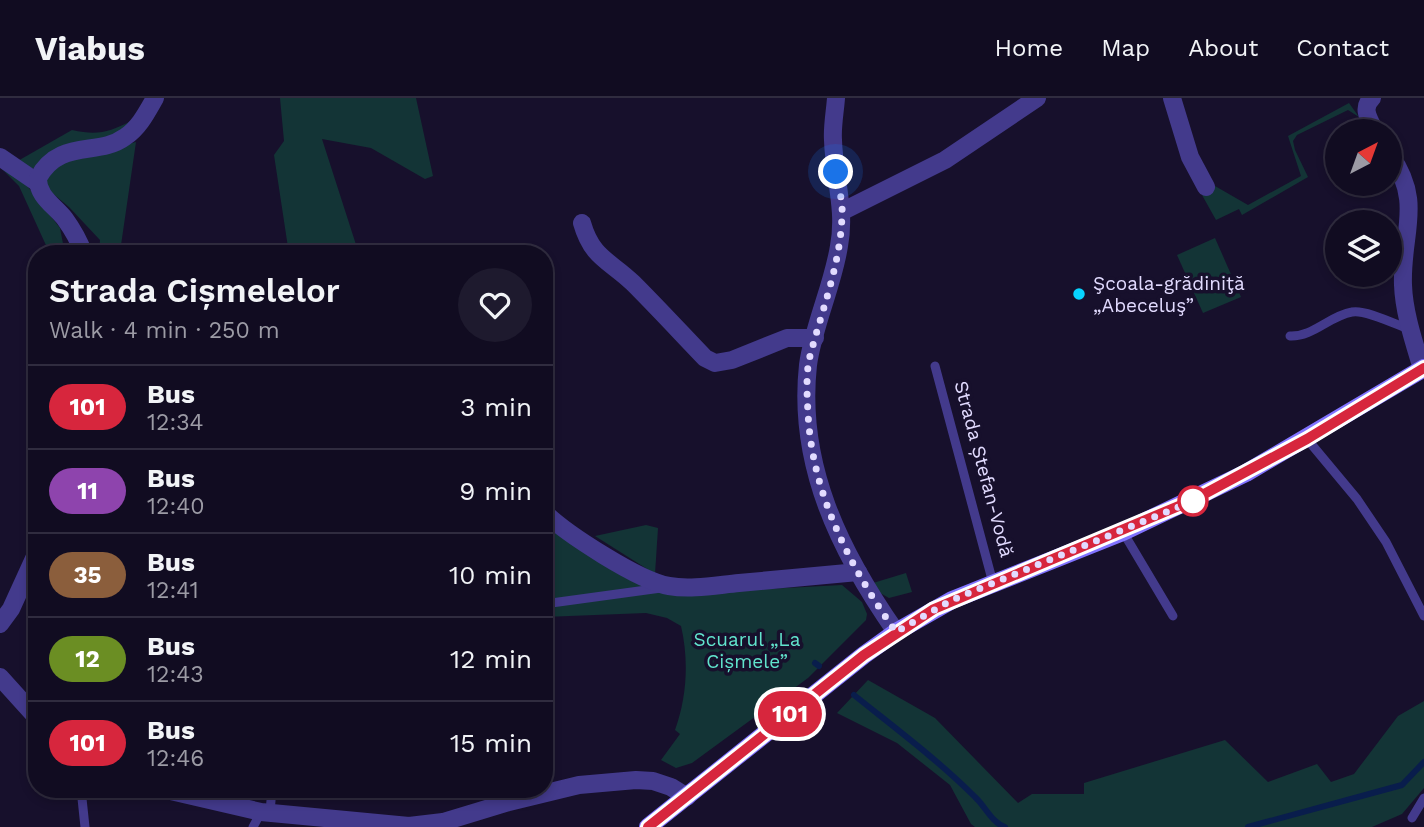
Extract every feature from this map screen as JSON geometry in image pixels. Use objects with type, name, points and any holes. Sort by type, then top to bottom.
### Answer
[{"type":"street","points":[[80,245],[64,218],[39,191],[38,183],[42,170],[55,158],[78,149],[122,139],[139,124],[155,98]]},
{"type":"street","points":[[836,98],[832,139],[842,211],[839,246],[808,363],[807,401],[813,465],[824,502],[858,572],[896,632]]},
{"type":"street","points":[[842,211],[944,160],[1037,98]]},
{"type":"street","points":[[1172,98],[1190,158],[1206,187]]},
{"type":"street","points":[[1370,119],[1365,109],[1372,98]]},
{"type":"street","points":[[0,157],[38,183]]},
{"type":"street","points":[[1402,171],[1408,185],[1410,203],[1403,281],[1410,330],[1423,369]]},
{"type":"street","points":[[582,223],[587,240],[597,254],[631,281],[705,358],[715,363],[732,360],[787,338],[815,338]]},
{"type":"street","name":"Strada Ștefan-Vodă","points":[[653,826],[864,655],[934,609],[1123,532],[1193,500],[1307,439],[1423,369]]},
{"type":"street","points":[[553,518],[597,550],[642,575],[670,586],[704,586],[858,572]]},
{"type":"street","points":[[0,624],[11,609],[28,572]]},
{"type":"street","points":[[0,677],[28,708]]},
{"type":"street","points":[[553,791],[579,785],[636,780],[653,781],[671,787],[687,797]]},
{"type":"street","points":[[194,798],[261,817],[409,826],[443,822],[525,798]]},
{"type":"lane","points":[[1290,336],[1300,337],[1352,312],[1364,313],[1410,330]]},
{"type":"lane","name":"Strada Ștefan-Vodă","points":[[935,366],[993,583]]},
{"type":"lane","points":[[1307,439],[1357,499],[1386,542],[1424,616]]},
{"type":"lane","points":[[1123,532],[1173,616]]},
{"type":"lane","points":[[553,603],[670,586]]},
{"type":"lane","points":[[82,798],[85,827]]},
{"type":"lane","points":[[261,817],[268,798]]},
{"type":"lane","points":[[1412,818],[1424,798]]},
{"type":"green space","points":[[280,98],[416,98],[433,176],[425,179],[371,148],[322,139],[356,245],[288,245],[274,155],[284,141]]},
{"type":"green space","points":[[1349,103],[1359,117],[1348,110],[1297,135],[1293,141],[1295,150],[1308,177],[1242,215],[1239,209],[1216,220],[1202,195],[1215,186],[1248,205],[1301,176],[1288,136]]},
{"type":"green space","points":[[131,121],[119,135],[26,171],[16,162],[72,130],[103,132]]},
{"type":"green space","points":[[136,142],[121,245],[100,245],[100,240],[69,207],[45,187],[46,175],[58,163]]},
{"type":"green space","points":[[0,167],[25,183],[60,228],[63,245],[46,245],[19,186]]},
{"type":"green space","points":[[1215,238],[1241,297],[1203,313],[1177,255]]},
{"type":"green space","points":[[646,525],[658,528],[655,574],[595,536]]},
{"type":"green space","name":"Scuarul „La Cișmele”","points":[[553,528],[674,594],[842,585],[862,602],[867,614],[866,620],[808,678],[692,763],[676,768],[661,760],[680,734],[675,730],[684,692],[684,639],[681,626],[667,618],[646,613],[553,617]]},
{"type":"green space","points":[[906,573],[912,592],[889,598],[880,593],[873,583]]},
{"type":"green space","points":[[868,680],[935,718],[1018,803],[1032,794],[1084,794],[1084,783],[1225,740],[1268,782],[1317,764],[1331,782],[1354,774],[1398,716],[1424,701],[1424,788],[1402,814],[1372,827],[975,827],[950,785],[897,743],[837,713]]},
{"type":"waterway","points":[[815,663],[819,666]]},
{"type":"waterway","points":[[854,695],[946,770],[979,801],[996,822],[1005,827]]},
{"type":"waterway","points":[[1248,827],[1402,785],[1424,762]]},
{"type":"bus line","name":"101","points":[[648,827],[864,655],[934,609],[1123,532],[1193,500],[1307,439],[1424,368]]},
{"type":"place","name":"Şcoala-grădiniţă „Abeceluş”","points":[[1079,294]]},
{"type":"route","points":[[836,172],[842,211],[839,246],[808,363],[809,435],[813,465],[824,502],[858,572],[896,632],[952,600],[1193,501]]}]
